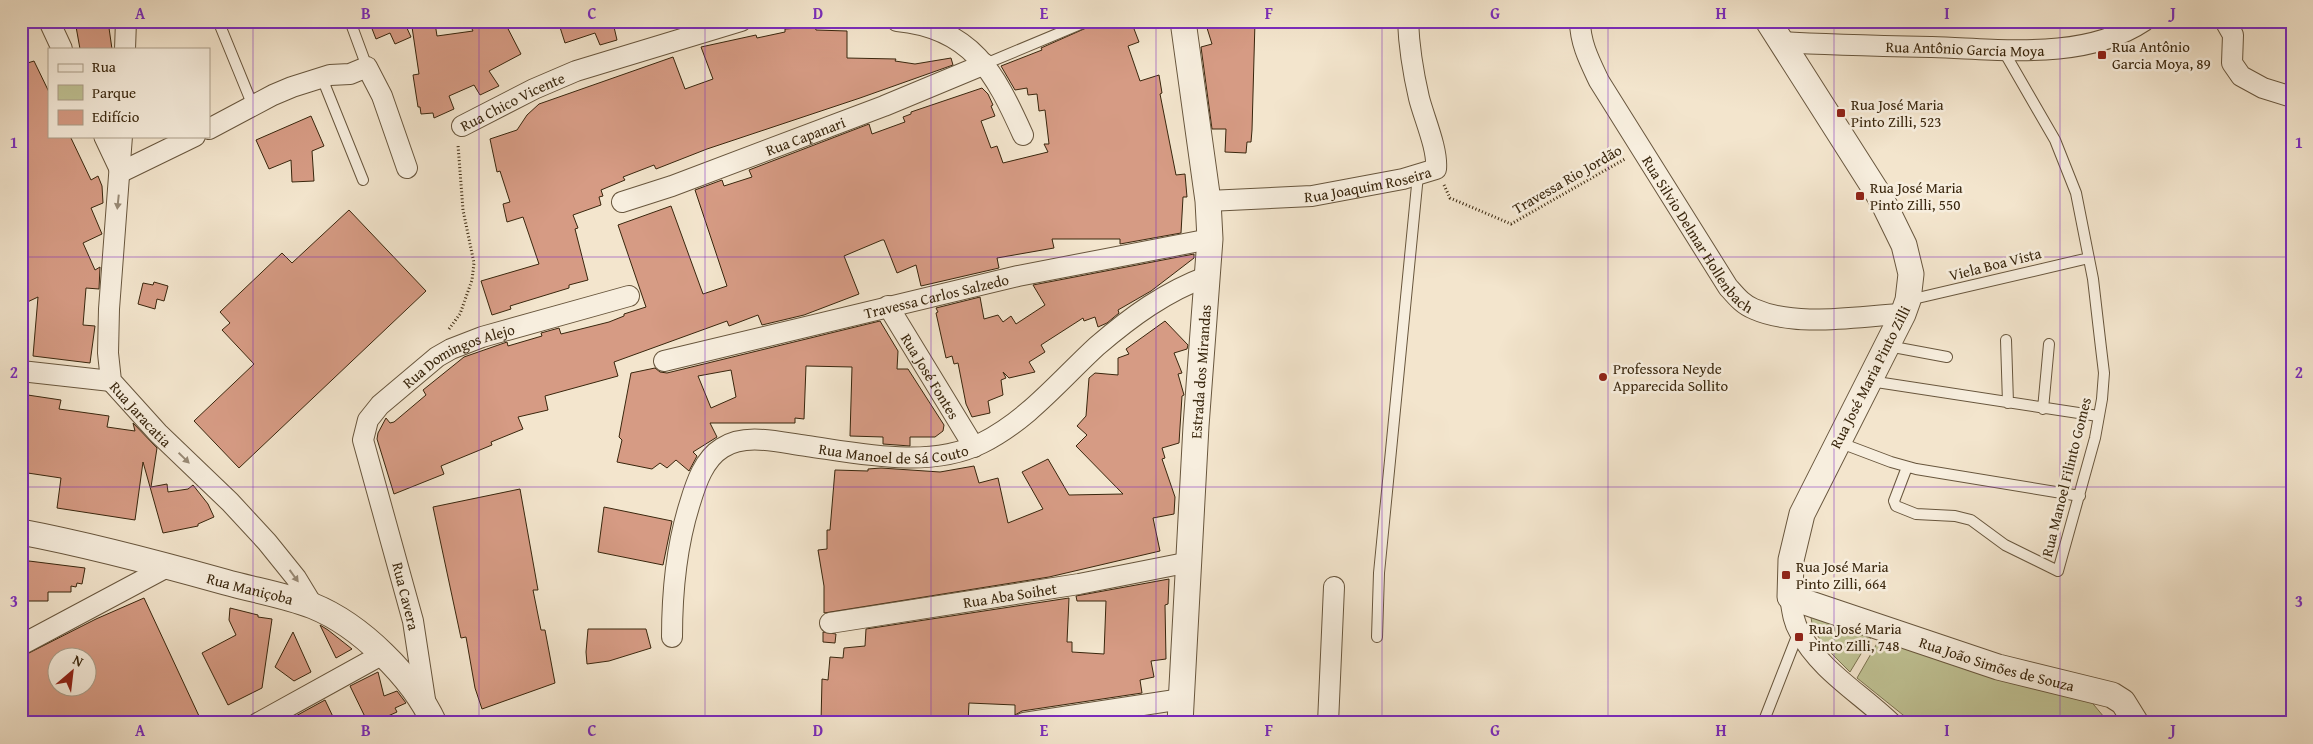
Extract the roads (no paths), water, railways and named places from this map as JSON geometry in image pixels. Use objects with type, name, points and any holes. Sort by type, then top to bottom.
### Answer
[{"type":"street","points":[[49,21],[62,48]]},
{"type":"street","points":[[125,48],[126,21]]},
{"type":"street","name":"Rua Chico Vicente","points":[[462,126],[526,93],[576,71],[742,21]]},
{"type":"street","points":[[897,21],[912,23],[957,40],[985,64],[1011,109],[1023,135]]},
{"type":"street","name":"Estrada dos Mirandas","points":[[1181,711],[1196,426],[1210,239],[1208,201],[1183,21]]},
{"type":"street","name":"Rua Joaquim Roseira","points":[[1208,201],[1312,196],[1427,172],[1434,152],[1419,98],[1409,48],[1408,21]]},
{"type":"street","name":"Rua Silvio Delmar Hollenbach","points":[[1580,21],[1580,31],[1585,48],[1599,81],[1728,287],[1741,301],[1753,309],[1802,320],[1906,307]]},
{"type":"street","name":"Rua Antônio Garcia Moya","points":[[1774,31],[2003,49],[2062,48],[2100,42],[2135,27],[2144,21]]},
{"type":"street","points":[[2231,26],[2232,63],[2241,76],[2263,88],[2292,97]]},
{"type":"street","name":"Rua José Maria Pinto Zilli","points":[[1774,31],[1882,200],[1904,245],[1911,274],[1906,307],[1802,514],[1791,560],[1790,598],[1799,631],[1814,654],[1891,723]]},
{"type":"street","name":"Rua Capanari","points":[[622,202],[884,106],[985,64]]},
{"type":"street","points":[[210,128],[279,93],[330,75],[350,74],[367,67],[382,96],[408,168]]},
{"type":"street","points":[[105,138],[121,172],[191,138]]},
{"type":"street","name":"Rua Jaracatia","points":[[122,138],[121,172],[109,310],[108,353],[111,381],[158,433],[230,502],[268,542],[296,578],[313,606]]},
{"type":"street","name":"Travessa Carlos Salzedo","points":[[664,361],[1018,276],[1210,239]]},
{"type":"street","name":"Rua Manoel de Sá Couto","points":[[672,637],[673,579],[686,517],[703,469],[712,456],[722,447],[739,441],[757,440],[831,450],[920,457],[938,456],[974,447],[1020,420],[1097,347],[1155,301],[1179,287],[1208,276]]},
{"type":"street","name":"Rua Domingos Alejo","points":[[376,487],[364,440],[368,420],[380,406],[437,357],[464,343],[482,337],[629,296]]},
{"type":"street","name":"Rua José Fontes","points":[[888,306],[974,447]]},
{"type":"street","points":[[21,371],[111,381]]},
{"type":"street","name":"Rua Cavera","points":[[376,487],[413,620],[430,714]]},
{"type":"street","name":"Rua Maniçoba","points":[[21,532],[112,551],[313,606],[362,635],[383,654],[409,682],[430,714]]},
{"type":"street","name":"Rua Aba Soihet","points":[[830,623],[1078,584],[1190,562]]},
{"type":"street","points":[[21,645],[168,566]]},
{"type":"street","points":[[1328,723],[1334,587]]},
{"type":"street","name":"Rua João Simões de Souza","points":[[1790,598],[1998,667],[2099,690],[2123,702],[2136,723]]},
{"type":"street","points":[[258,723],[383,654]]},
{"type":"street","points":[[1024,723],[1181,711]]},
{"type":"lane","points":[[350,21],[367,67]]},
{"type":"lane","points":[[985,64],[1088,21]]},
{"type":"lane","points":[[219,23],[253,106]]},
{"type":"lane","name":"Rua Manoel Filinto Gomes","points":[[1907,467],[1894,501],[1896,506],[1916,514],[1955,516],[1971,520],[2005,545],[2058,571],[2080,496],[2098,416],[2104,373],[2089,258],[2076,193],[2066,162],[2055,140],[2003,49]]},
{"type":"lane","points":[[322,78],[363,180]]},
{"type":"lane","points":[[1377,637],[1379,573],[1427,172]]},
{"type":"lane","name":"Viela Boa Vista","points":[[1906,307],[2089,258]]},
{"type":"lane","points":[[2006,340],[2008,403]]},
{"type":"lane","points":[[2042,409],[2049,344]]},
{"type":"lane","points":[[1888,346],[1947,357]]},
{"type":"lane","points":[[1870,381],[2042,409],[2098,416]]},
{"type":"lane","points":[[1838,442],[1907,467],[1944,476],[2080,496]]},
{"type":"lane","points":[[1763,723],[1799,631]]},
{"type":"place","name":"Rua Antônio Garcia Moya, 89","points":[[2102,55]]},
{"type":"place","name":"Rua José Maria Pinto Zilli, 523","points":[[1841,113]]},
{"type":"place","name":"Rua José Maria Pinto Zilli, 550","points":[[1860,196]]},
{"type":"place","name":"Professora Neyde Apparecida Sollito","points":[[1603,377]]},
{"type":"place","name":"Rua José Maria Pinto Zilli, 664","points":[[1786,575]]},
{"type":"place","name":"Rua José Maria Pinto Zilli, 748","points":[[1799,637]]}]
